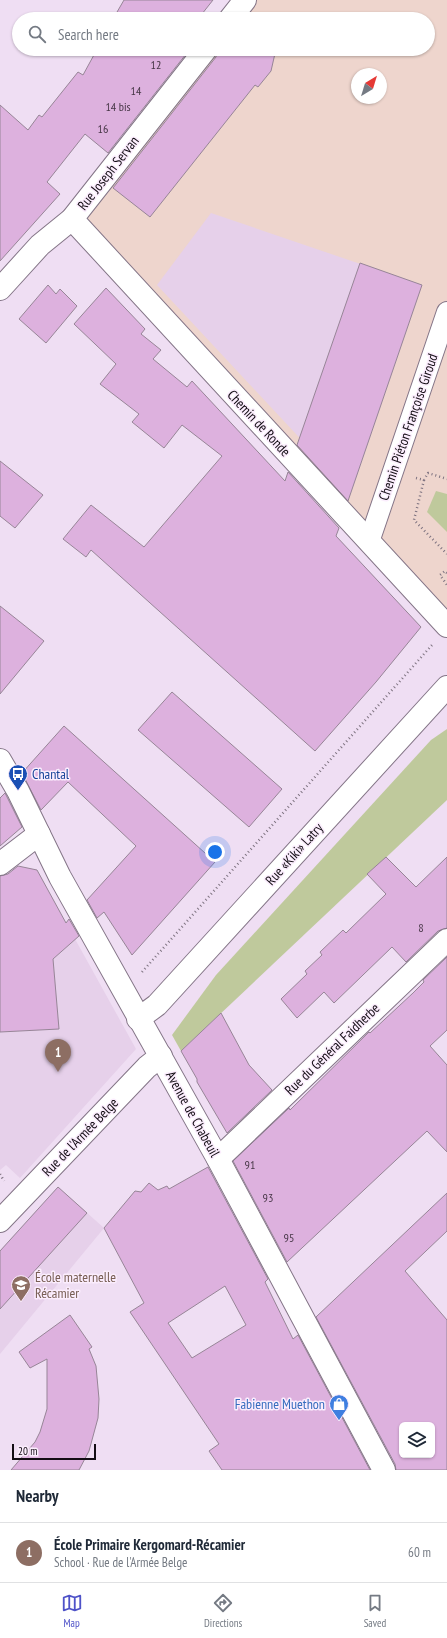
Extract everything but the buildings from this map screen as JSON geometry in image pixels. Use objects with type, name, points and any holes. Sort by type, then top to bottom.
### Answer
[{"type":"street","points":[[236,12],[245,0]]},
{"type":"street","name":"Rue Joseph Servan","points":[[0,289],[40,246],[72,219],[200,56]]},
{"type":"street","name":"Chemin de Ronde","points":[[72,219],[369,542],[442,633]]},
{"type":"street","name":"Chemin Piéton Françoise Giroud","points":[[369,542],[447,312]]},
{"type":"street","name":"Rue «Kiki» Latry","points":[[135,1013],[157,1005],[447,686]]},
{"type":"street","name":"Avenue de Chabeuil","points":[[0,760],[18,791],[60,877],[135,1013],[161,1056],[218,1158],[384,1470]]},
{"type":"street","points":[[0,864],[39,834]]},
{"type":"street","name":"Rue du Général Faidherbe","points":[[218,1158],[447,940]]},
{"type":"street","name":"Rue de l'Armée Belge","points":[[0,1221],[147,1067],[161,1056]]},
{"type":"path","points":[[393,471],[424,480]]},
{"type":"path","points":[[447,479],[428,473],[424,480],[414,520],[447,554]]},
{"type":"path","points":[[447,573],[445,571],[440,575],[447,585]]},
{"type":"path","points":[[138,976],[442,633]]},
{"type":"shaded area","points":[[255,0],[447,0],[447,614],[84,220],[212,56],[435,56],[435,12],[246,12]]},
{"type":"shaded area","points":[[211,213],[422,285],[351,493],[157,285]]},
{"type":"shaded area","points":[[75,939],[136,1049],[20,1178],[6,1165],[0,1170],[0,954],[35,976]]},
{"type":"shaded area","name":"École maternelle Récamier","points":[[58,1187],[104,1228],[0,1354],[0,1251]]},
{"type":"green space","points":[[436,491],[447,494],[447,532],[427,512]]},
{"type":"green space","points":[[447,729],[447,800],[181,1051],[172,1035],[216,975],[431,740]]},
{"type":"place","name":"Chantal","points":[[18,791]]},
{"type":"place","name":"École Primaire Kergomard-Récamier","points":[[58,1072]]},
{"type":"place","name":"École maternelle Récamier","points":[[21,1302]]},
{"type":"place","name":"Fabienne Muethon","points":[[339,1421]]}]
